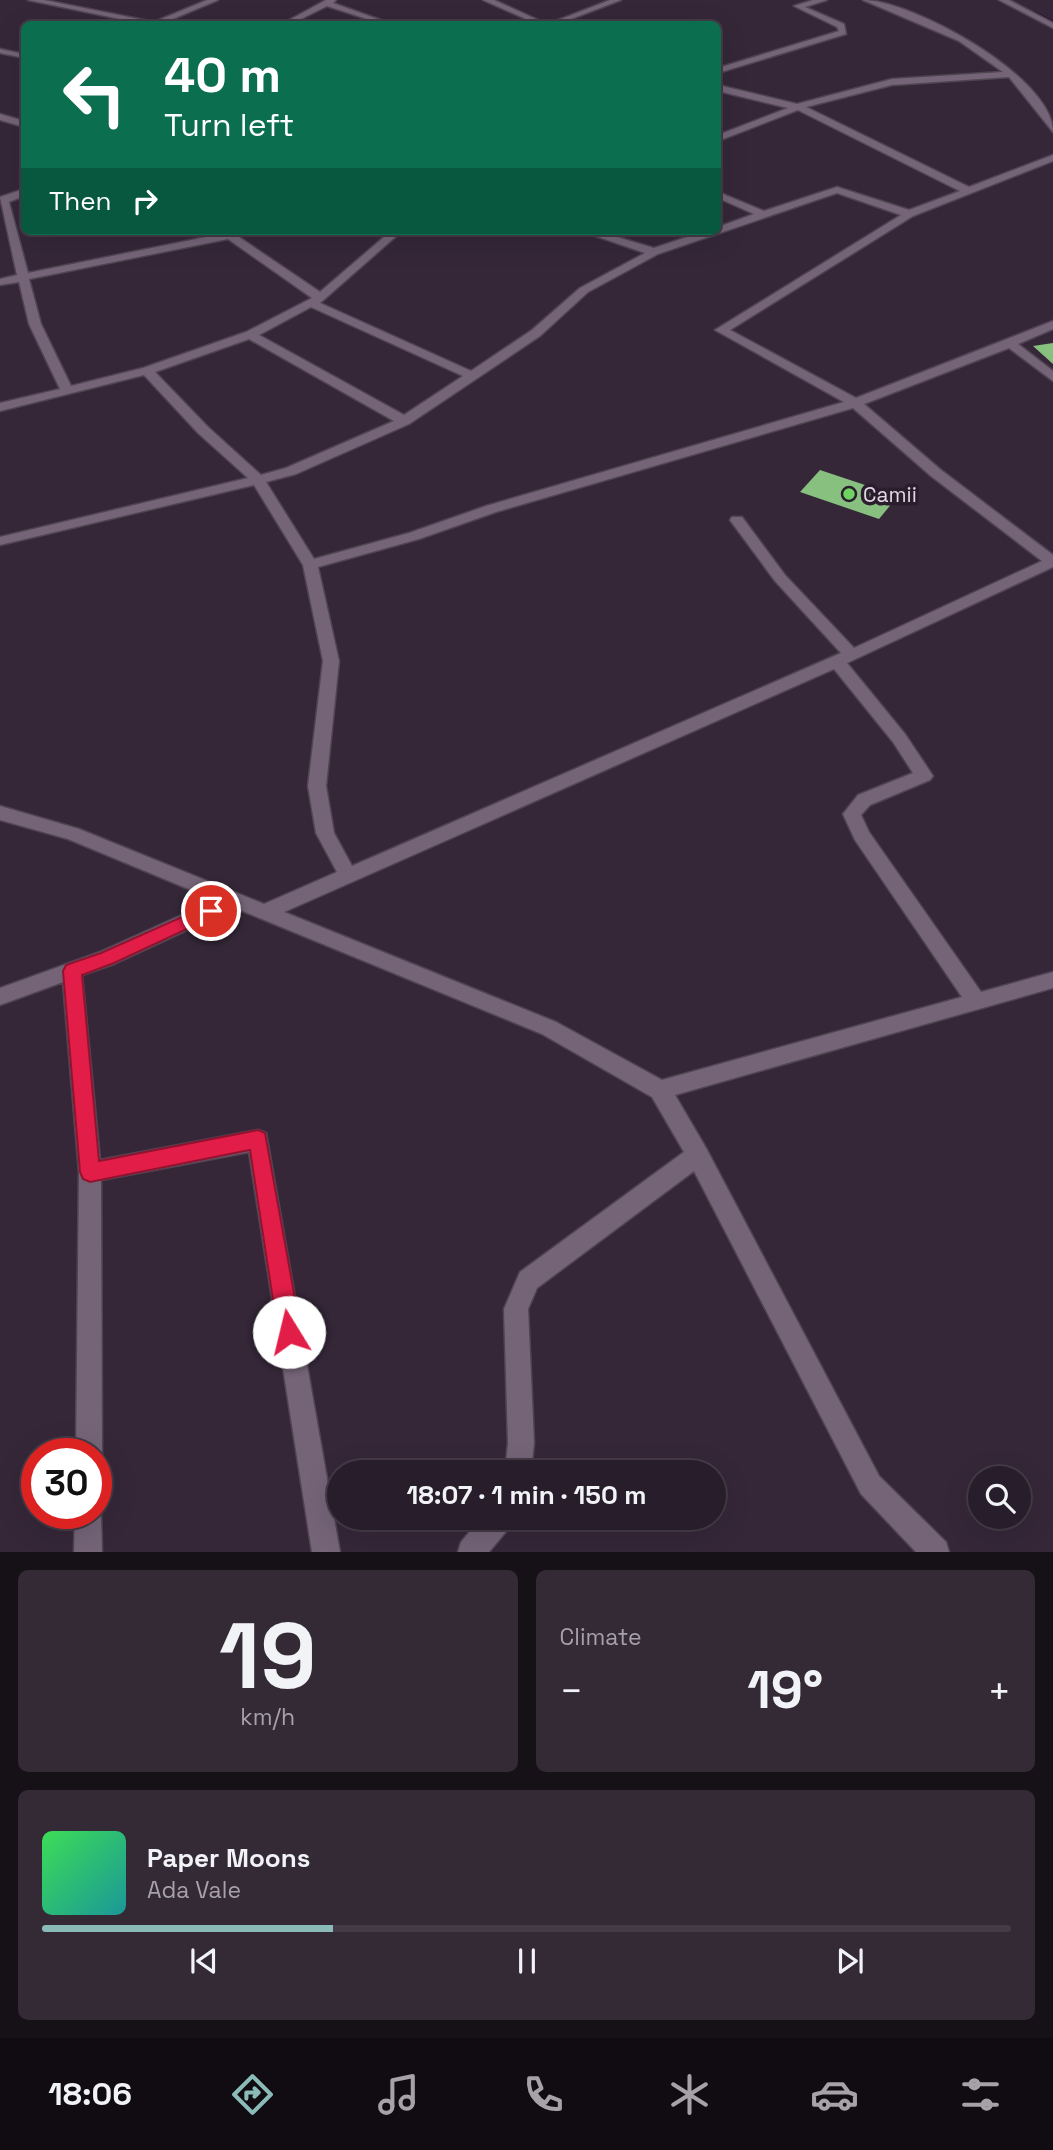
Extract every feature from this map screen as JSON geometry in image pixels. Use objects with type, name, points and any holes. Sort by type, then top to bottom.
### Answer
[{"type":"street","points":[[32,0],[139,21]]},
{"type":"street","points":[[162,21],[215,0]]},
{"type":"street","points":[[487,0],[536,21]]},
{"type":"street","points":[[560,21],[617,0]]},
{"type":"street","points":[[721,70],[843,32],[841,26],[798,6],[823,0]]},
{"type":"street","points":[[867,0],[934,26],[985,53],[1011,74],[1048,112],[1053,129]]},
{"type":"street","points":[[1003,0],[1053,26]]},
{"type":"street","points":[[292,21],[329,2],[380,21]]},
{"type":"street","points":[[0,51],[21,55]]},
{"type":"street","points":[[721,137],[854,90],[895,82],[1011,74]]},
{"type":"street","points":[[721,89],[801,108],[966,190]]},
{"type":"street","points":[[0,117],[21,123]]},
{"type":"street","points":[[267,911],[844,658],[1053,561],[936,473],[855,403],[721,330],[909,214],[1053,158]]},
{"type":"street","points":[[721,229],[836,190],[909,214]]},
{"type":"street","points":[[21,193],[2,201],[35,324],[68,390]]},
{"type":"street","points":[[721,196],[764,215]]},
{"type":"street","points":[[0,282],[217,235]]},
{"type":"street","points":[[229,235],[315,300],[472,376]]},
{"type":"street","points":[[0,407],[147,371],[250,335],[315,300],[392,235]]},
{"type":"street","points":[[599,235],[654,252]]},
{"type":"street","points":[[0,541],[291,471],[404,421],[536,332],[584,290],[654,252],[704,235]]},
{"type":"street","points":[[310,565],[414,536],[491,509],[855,403],[1053,325]]},
{"type":"street","points":[[250,335],[404,421]]},
{"type":"street","points":[[1010,343],[1053,377]]},
{"type":"street","points":[[147,371],[203,430],[258,480],[310,565],[331,661],[317,786],[325,833],[348,876]]},
{"type":"street","points":[[737,520],[844,658],[924,776],[863,800],[852,814],[860,835],[976,1001]]},
{"type":"street","points":[[0,813],[73,834],[550,1028],[660,1090],[698,1155],[870,1485],[936,1552]]},
{"type":"street","points":[[0,997],[107,958],[236,899]]},
{"type":"street","points":[[72,971],[90,1172],[89,1438]]},
{"type":"street","points":[[660,1090],[1053,979]]},
{"type":"street","points":[[90,1172],[258,1140],[326,1552]]},
{"type":"street","points":[[519,1460],[521,1443],[516,1309],[528,1280],[698,1155]]},
{"type":"street","points":[[88,1529],[88,1552]]},
{"type":"street","points":[[471,1552],[490,1530]]},
{"type":"building","points":[[1053,343],[1053,364],[1033,346]]},
{"type":"building","name":"Camii","points":[[820,470],[898,496],[879,519],[800,492]]},
{"type":"waterway","points":[[1033,13],[1053,23]]},
{"type":"place","name":"Camii","points":[[849,494]]},
{"type":"route","points":[[211,911],[72,971],[90,1172],[258,1140],[289,1332]]}]
